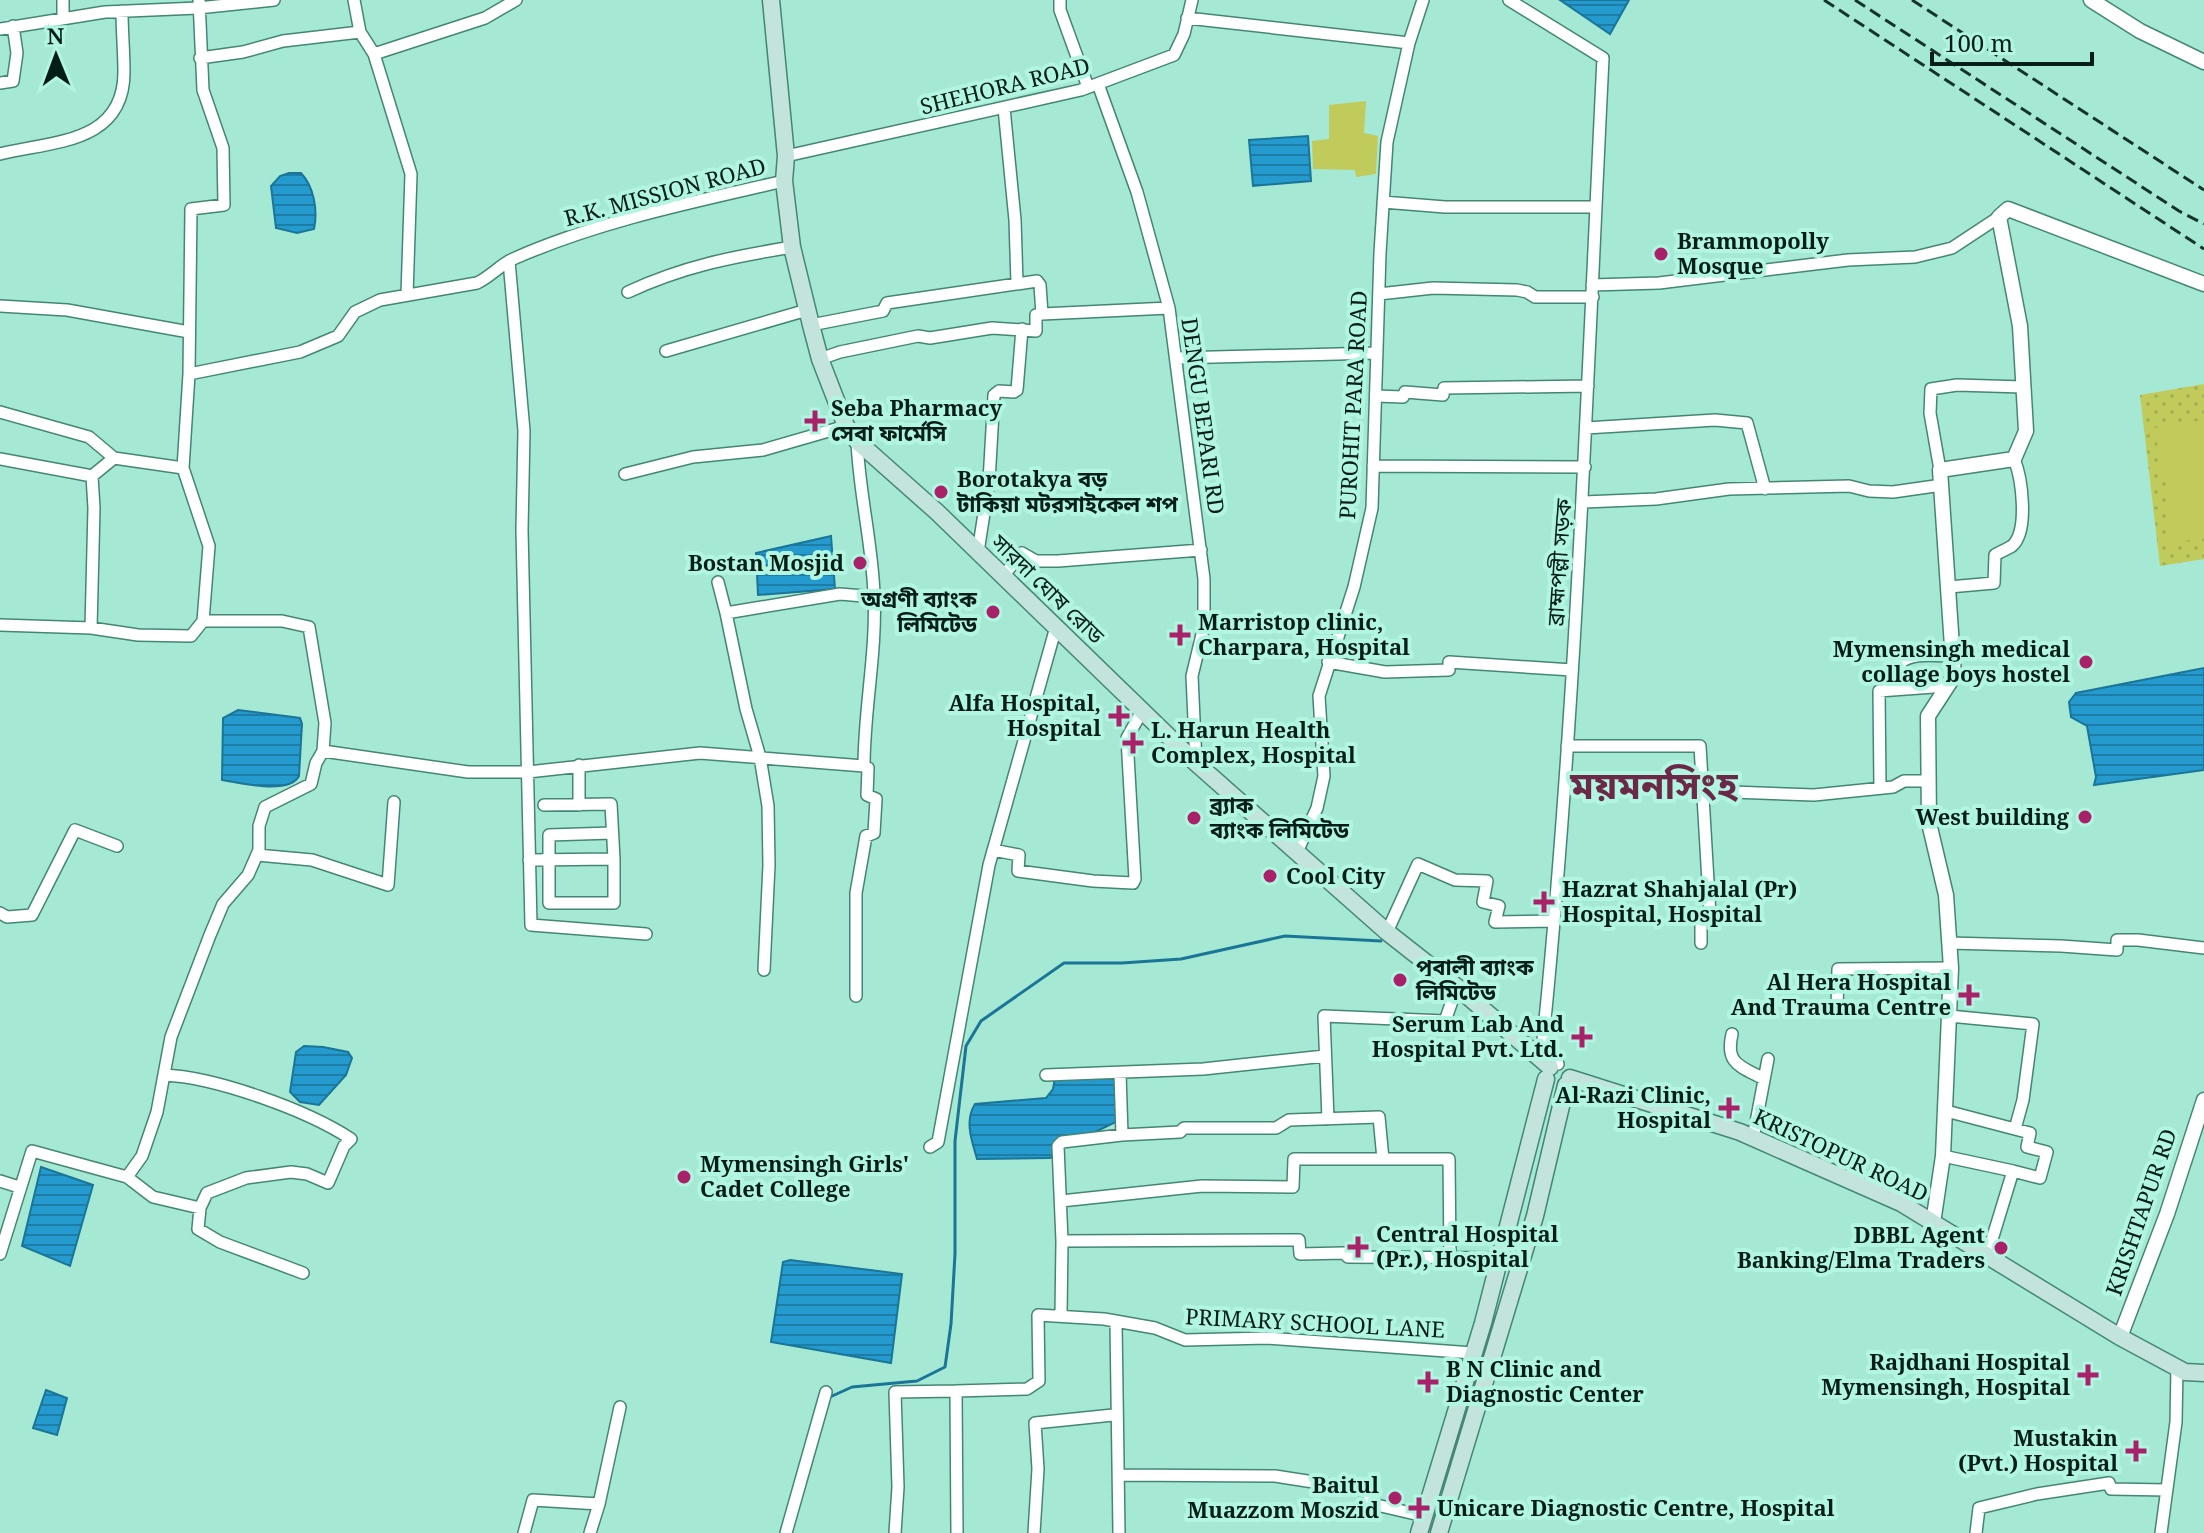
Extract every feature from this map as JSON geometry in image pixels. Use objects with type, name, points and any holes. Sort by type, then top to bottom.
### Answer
[{"type":"main road","name":"সারদা ঘোষ রোড","points":[[771,0],[792,247],[820,359],[846,426],[857,441],[978,552],[1196,763],[1387,932],[1457,987],[1551,1070],[1567,1068],[1568,1082]]},
{"type":"main road","points":[[1421,1525],[1473,1353],[1551,1070]]},
{"type":"main road","points":[[1439,1533],[1535,1216],[1568,1082]]},
{"type":"main road","name":"KRISTOPUR ROAD","points":[[1568,1082],[1753,1138],[1901,1203],[2120,1337],[2185,1372],[2204,1373]]},
{"type":"street","points":[[63,0],[63,17]]},
{"type":"street","points":[[0,29],[63,17],[274,0]]},
{"type":"street","points":[[354,0],[360,32],[374,54],[411,174],[407,295]]},
{"type":"street","points":[[374,54],[485,18],[516,0]]},
{"type":"street","name":"DENGU BEPARI RD","points":[[1060,0],[1060,10],[1137,192],[1169,308],[1204,579],[1204,626],[1192,676],[1196,763]]},
{"type":"street","name":"SHEHORA ROAD","points":[[786,156],[1093,86],[1174,55],[1184,34],[1192,0]]},
{"type":"street","name":"PUROHIT PARA ROAD","points":[[1297,852],[1317,808],[1324,776],[1319,696],[1354,587],[1372,508],[1387,142],[1409,43],[1423,0]]},
{"type":"street","name":"ব্রাহ্মপল্লী সড়ক","points":[[1509,0],[1603,58],[1584,502],[1555,921],[1543,1040],[1551,1070]]},
{"type":"street","points":[[2091,0],[2140,31],[2204,62]]},
{"type":"street","points":[[0,625],[191,636],[203,621],[209,546],[183,468],[189,374],[191,209],[224,205],[223,148],[203,90],[198,4]]},
{"type":"street","points":[[0,154],[86,136],[115,113],[124,76],[122,11]]},
{"type":"street","points":[[1187,18],[1409,43]]},
{"type":"street","points":[[0,83],[13,81],[17,53],[13,26]]},
{"type":"street","points":[[200,58],[243,52],[283,41],[360,32]]},
{"type":"street","points":[[1004,108],[1015,220],[1017,283]]},
{"type":"street","name":"R.K. MISSION ROAD","points":[[189,374],[300,352],[338,336],[355,312],[367,304],[477,283],[490,277],[509,261],[648,213],[784,181]]},
{"type":"street","points":[[1383,202],[1445,207],[1596,207]]},
{"type":"street","points":[[1379,294],[1433,288],[1517,290],[1535,297],[1848,260],[1915,257],[1952,248],[2008,209],[2204,284]]},
{"type":"street","points":[[1949,587],[1994,583],[1995,555],[2013,545],[2022,527],[2020,473],[2014,459],[2026,431],[2020,326],[1999,217]]},
{"type":"street","points":[[628,292],[668,274],[713,261],[792,247]]},
{"type":"street","points":[[509,261],[524,431],[522,530],[531,925],[646,934]]},
{"type":"street","points":[[666,351],[809,317],[883,311],[887,303],[1037,281],[1042,314]]},
{"type":"street","points":[[0,306],[67,310],[189,332]]},
{"type":"street","points":[[820,359],[918,336],[930,338],[992,328],[1037,330],[1036,315],[1042,314],[1169,308]]},
{"type":"street","points":[[978,552],[989,481],[994,395],[999,391],[1017,390],[1022,329]]},
{"type":"street","points":[[1176,358],[1377,353]]},
{"type":"street","points":[[1933,1223],[1943,1156],[1951,968],[1946,895],[1929,823],[1928,716],[1954,676],[1941,477],[1930,413],[1931,389],[1957,385],[2023,387]]},
{"type":"street","points":[[1376,396],[1403,397],[1405,392],[1443,395],[1444,388],[1588,386]]},
{"type":"street","points":[[0,412],[89,437],[114,458],[183,468]]},
{"type":"street","points":[[1586,428],[1715,420],[1747,423],[1765,489]]},
{"type":"street","points":[[625,474],[693,457],[763,450],[846,426]]},
{"type":"street","points":[[857,441],[858,473],[865,504],[875,597],[864,766]]},
{"type":"street","points":[[0,459],[92,476],[114,458]]},
{"type":"street","points":[[1584,502],[1656,499],[1729,489],[1849,486],[1893,492],[2014,459]]},
{"type":"street","points":[[1373,466],[1585,467]]},
{"type":"street","points":[[91,628],[92,476]]},
{"type":"street","points":[[1003,576],[1022,553],[1036,561],[1058,561],[1201,550]]},
{"type":"street","points":[[718,582],[746,709],[760,757],[768,806],[769,865],[764,970]]},
{"type":"street","points":[[726,613],[840,594],[875,597]]},
{"type":"street","points":[[127,1177],[142,1156],[157,1112],[171,1037],[210,935],[223,904],[248,875],[257,855],[259,826],[265,807],[311,784],[316,763],[323,751],[325,723],[309,627],[282,621],[203,621]]},
{"type":"street","points":[[930,1147],[938,1142],[993,850],[1056,627]]},
{"type":"street","points":[[1902,689],[1902,660],[1909,657],[1953,656]]},
{"type":"street","points":[[1328,662],[1385,672],[1449,670],[1449,662],[1572,670]]},
{"type":"street","points":[[1880,787],[1879,691],[1947,686]]},
{"type":"street","points":[[993,850],[1020,856],[1018,871],[1133,883],[1127,738],[1142,711]]},
{"type":"street","points":[[1567,746],[1700,746],[1710,915],[1701,916],[1701,943]]},
{"type":"street","points":[[323,751],[468,772],[528,772],[700,753],[864,766],[868,768],[867,795],[876,799],[874,833],[866,836],[856,893],[856,996]]},
{"type":"street","points":[[579,765],[579,805]]},
{"type":"street","points":[[1732,792],[1814,795],[1893,787],[1904,781],[1929,781]]},
{"type":"street","points":[[257,855],[312,860],[388,885],[396,811],[394,802]]},
{"type":"street","points":[[544,805],[611,804],[614,859],[614,903],[549,903],[550,834],[612,833]]},
{"type":"street","points":[[0,913],[7,917],[32,915],[75,830],[117,846]]},
{"type":"street","points":[[529,860],[614,859]]},
{"type":"street","points":[[1387,932],[1418,864],[1455,880],[1487,881],[1483,902],[1499,906],[1495,922],[1555,921]]},
{"type":"street","points":[[1949,943],[2117,950],[2117,940],[2138,940],[2204,948]]},
{"type":"street","points":[[1837,1010],[1838,969],[1951,968]]},
{"type":"street","points":[[1328,1119],[1324,1016],[1445,1021],[1457,987]]},
{"type":"street","points":[[1949,1016],[2033,1024],[2025,1088],[2015,1129]]},
{"type":"street","points":[[1732,1034],[1731,1057],[1737,1064],[1764,1079]]},
{"type":"street","points":[[1046,1075],[1203,1069],[1325,1056]]},
{"type":"street","points":[[1753,1138],[1768,1059]]},
{"type":"street","points":[[1120,1073],[1122,1135]]},
{"type":"street","points":[[164,1075],[185,1076],[238,1090],[331,1125],[351,1139],[344,1146],[328,1183],[296,1172],[246,1178],[207,1193],[200,1208],[198,1229],[220,1242],[303,1273]]},
{"type":"street","name":"KRISHTAPUR RD","points":[[2120,1337],[2167,1214],[2204,1100]]},
{"type":"street","points":[[1943,1156],[2040,1178],[2047,1152],[2027,1147],[2030,1133],[1946,1111]]},
{"type":"street","points":[[895,1533],[898,1487],[895,1392],[1027,1389],[1039,1381],[1038,1315],[1061,1315],[1058,1146],[1062,1142],[1180,1132],[1184,1128],[1276,1128],[1289,1120],[1379,1117],[1383,1159]]},
{"type":"street","points":[[0,1254],[32,1151],[127,1177],[153,1197],[200,1208]]},
{"type":"street","points":[[1061,1201],[1130,1196],[1186,1187],[1293,1187],[1294,1159],[1449,1159],[1450,1258]]},
{"type":"street","points":[[1987,1256],[2013,1171]]},
{"type":"street","points":[[0,1181],[19,1187]]},
{"type":"street","points":[[1062,1241],[1140,1238],[1299,1240],[1300,1254],[1500,1258]]},
{"type":"street","name":"PRIMARY SCHOOL LANE","points":[[1061,1315],[1155,1328],[1185,1340],[1267,1338],[1473,1353]]},
{"type":"street","points":[[1116,1323],[1119,1533]]},
{"type":"street","points":[[2161,1533],[2176,1422],[2177,1368]]},
{"type":"street","points":[[956,1391],[957,1533]]},
{"type":"street","points":[[786,1533],[826,1392]]},
{"type":"street","points":[[590,1533],[620,1407]]},
{"type":"street","points":[[1034,1533],[1038,1469],[1035,1423],[1113,1415]]},
{"type":"street","points":[[1118,1475],[1275,1476],[1371,1491],[1368,1503],[1421,1525]]},
{"type":"street","points":[[1976,1533],[1979,1508],[2037,1494],[2109,1483],[2111,1489],[2167,1490]]},
{"type":"street","points":[[524,1533],[533,1500],[599,1504]]},
{"type":"green space","points":[[1366,101],[1364,133],[1378,136],[1376,174],[1356,177],[1355,170],[1313,169],[1312,141],[1329,139],[1329,105]]},
{"type":"green space","points":[[2204,384],[2204,559],[2160,566],[2140,395]]},
{"type":"green space","points":[[2204,420],[2204,537],[2170,544],[2169,499],[2154,428]]},
{"type":"water","points":[[1560,0],[1629,0],[1610,34]]},
{"type":"water","points":[[1308,136],[1311,181],[1253,186],[1249,140]]},
{"type":"water","points":[[301,173],[309,185],[315,207],[314,229],[297,233],[276,228],[271,186],[280,176]]},
{"type":"water","points":[[831,536],[835,589],[758,595],[756,553]]},
{"type":"water","points":[[2204,668],[2204,770],[2094,785],[2096,777],[2087,726],[2071,717],[2069,702],[2076,693]]},
{"type":"water","points":[[238,710],[300,718],[299,776],[294,782],[264,786],[222,780],[223,718]]},
{"type":"water","points":[[304,1046],[348,1052],[352,1058],[346,1075],[319,1105],[300,1102],[290,1092],[296,1052]]},
{"type":"water","points":[[1055,1078],[1115,1079],[1116,1122],[1093,1133],[1061,1139],[1050,1158],[977,1159],[969,1124],[975,1104],[1046,1098],[1053,1089]]},
{"type":"water","points":[[41,1167],[93,1185],[70,1266],[22,1246]]},
{"type":"water","points":[[790,1260],[902,1274],[891,1363],[771,1342],[783,1262]]},
{"type":"water","points":[[46,1390],[67,1398],[57,1435],[33,1428]]},
{"type":"waterway","points":[[830,1397],[852,1387],[917,1381],[945,1367],[955,1254],[955,1141],[966,1046],[981,1021],[1064,963],[1181,959],[1285,936],[1381,941]]},
{"type":"railway","points":[[1824,0],[2204,249]]},
{"type":"railway","points":[[1855,0],[2179,211],[2204,224]]},
{"type":"railway","points":[[1912,0],[2204,190]]},
{"type":"place","name":"Brammopolly Mosque","points":[[1661,254]]},
{"type":"place","name":"Seba Pharmacy সেবা ফার্মেসি","points":[[815,421]]},
{"type":"place","name":"Borotakya বড় টাকিয়া মটরসাইকেল শপ","points":[[941,492]]},
{"type":"place","name":"Bostan Mosjid","points":[[860,563]]},
{"type":"place","name":"অগ্রণী ব্যাংক লিমিটেড","points":[[993,612]]},
{"type":"place","name":"Marristop clinic, Charpara, Hospital","points":[[1180,635]]},
{"type":"place","name":"Mymensingh medical collage boys hostel","points":[[2086,662]]},
{"type":"place","name":"Alfa Hospital, Hospital","points":[[1119,716]]},
{"type":"place","name":"L. Harun Health Complex, Hospital","points":[[1133,743]]},
{"type":"place","name":"West building","points":[[2085,817]]},
{"type":"place","name":"ব্র্যাক ব্যাংক লিমিটেড","points":[[1194,818]]},
{"type":"place","name":"Cool City","points":[[1270,876]]},
{"type":"place","name":"Hazrat Shahjalal (Pr) Hospital, Hospital","points":[[1544,902]]},
{"type":"place","name":"পূবালী ব্যাংক লিমিটেড","points":[[1400,980]]},
{"type":"place","name":"Al Hera Hospital And Trauma Centre","points":[[1969,995]]},
{"type":"place","name":"Serum Lab And Hospital Pvt. Ltd.","points":[[1582,1037]]},
{"type":"place","name":"Al-Razi Clinic, Hospital","points":[[1729,1108]]},
{"type":"place","name":"Mymensingh Girls' Cadet College","points":[[684,1177]]},
{"type":"place","name":"Central Hospital (Pr.), Hospital","points":[[1358,1247]]},
{"type":"place","name":"DBBL Agent Banking/Elma Traders","points":[[2001,1248]]},
{"type":"place","name":"Rajdhani Hospital Mymensingh, Hospital","points":[[2088,1375]]},
{"type":"place","name":"B N Clinic and Diagnostic Center","points":[[1428,1382]]},
{"type":"place","name":"Mustakin (Pvt.) Hospital","points":[[2136,1451]]},
{"type":"place","name":"Baitul Muazzom Moszid","points":[[1395,1498]]},
{"type":"place","name":"Unicare Diagnostic Centre, Hospital","points":[[1419,1508]]},
{"type":"district","name":"ময়মনসিংহ","points":[[1654,786]]}]
